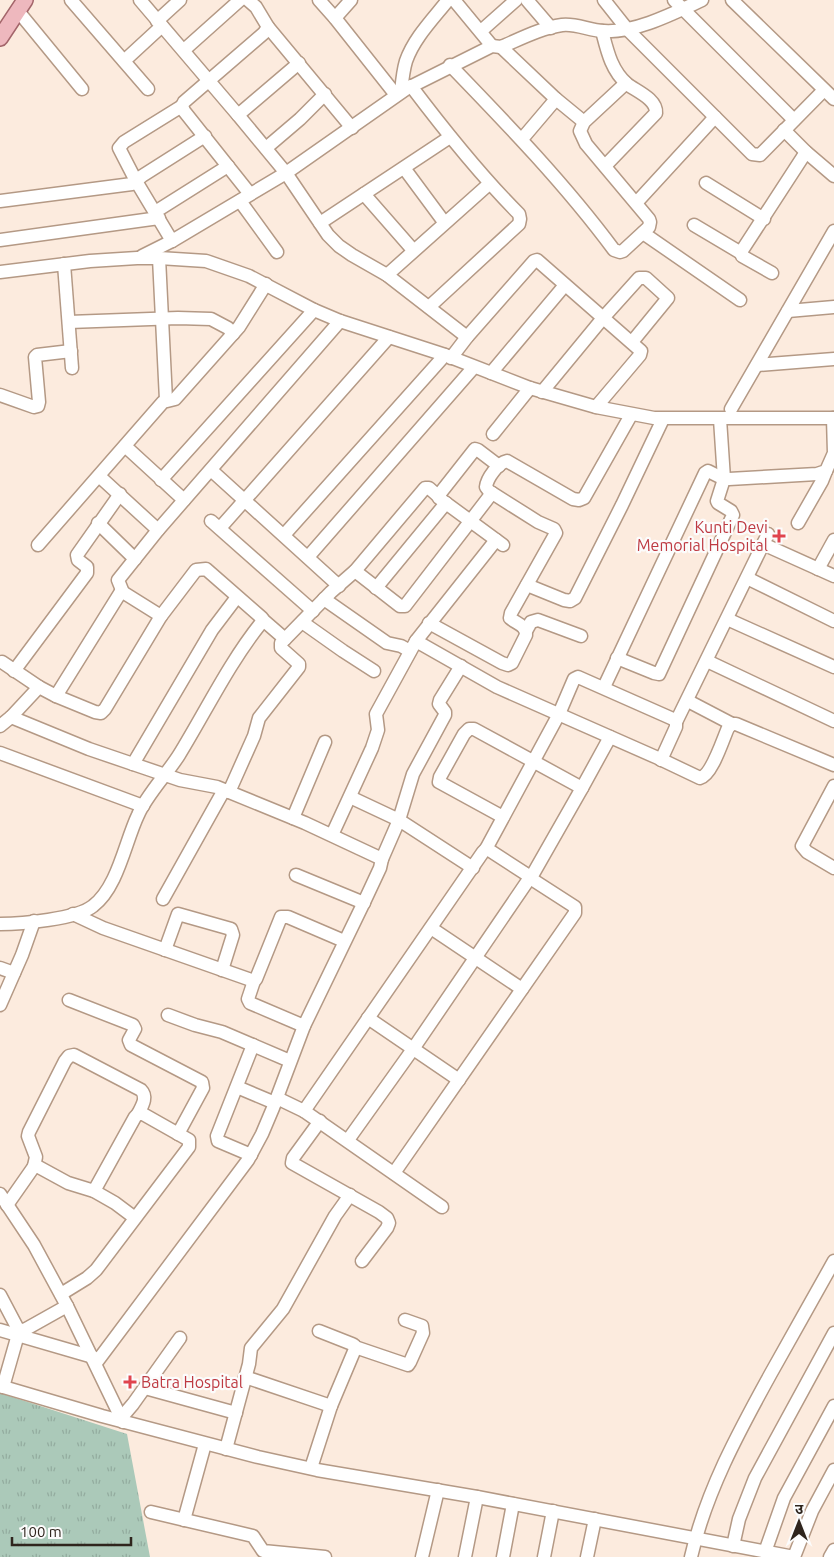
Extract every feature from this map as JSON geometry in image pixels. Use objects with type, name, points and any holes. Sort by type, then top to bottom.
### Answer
[{"type":"main road","points":[[0,27],[20,4]]},
{"type":"main road","points":[[0,38],[20,4]]},
{"type":"street","points":[[71,0],[148,89]]},
{"type":"street","points":[[140,0],[266,148],[286,173],[328,235],[352,255],[387,275],[467,337]]},
{"type":"street","points":[[124,61],[180,0]]},
{"type":"street","points":[[184,50],[240,0]]},
{"type":"street","points":[[319,0],[403,91],[450,137],[489,184],[519,214],[519,224],[429,307]]},
{"type":"street","points":[[335,18],[351,0]]},
{"type":"street","points":[[403,91],[403,74],[409,54],[448,0]]},
{"type":"street","points":[[454,0],[496,46],[584,122]]},
{"type":"street","points":[[481,31],[516,0]]},
{"type":"street","points":[[527,0],[551,28]]},
{"type":"street","points":[[604,0],[627,29],[755,155],[760,154],[824,90]]},
{"type":"street","points":[[137,258],[172,241],[286,173],[403,91],[450,65],[496,46],[551,28],[567,24],[616,32],[627,29],[679,4],[702,0]]},
{"type":"street","points":[[732,0],[834,99]]},
{"type":"street","points":[[256,2],[268,27],[352,128]]},
{"type":"street","points":[[20,4],[82,89]]},
{"type":"street","points":[[679,4],[794,120]]},
{"type":"street","points":[[172,241],[136,181],[121,152],[120,145],[182,106],[184,102],[264,33],[268,27]]},
{"type":"street","points":[[602,31],[610,60],[618,73],[626,83],[651,102],[656,109],[656,113],[605,166]]},
{"type":"street","points":[[238,115],[299,63]]},
{"type":"street","points":[[450,65],[522,139],[576,201],[614,250],[620,252],[649,227],[648,215],[586,144],[580,131],[584,122],[626,83]]},
{"type":"street","points":[[266,148],[300,119],[325,94]]},
{"type":"street","points":[[522,139],[556,99]]},
{"type":"street","points":[[182,106],[228,166],[277,252]]},
{"type":"street","points":[[637,202],[715,117]]},
{"type":"street","points":[[784,130],[834,176]]},
{"type":"street","points":[[0,201],[126,186],[205,136]]},
{"type":"street","points":[[320,223],[450,137]]},
{"type":"street","points":[[741,253],[806,152]]},
{"type":"street","points":[[0,240],[157,215],[228,166]]},
{"type":"street","points":[[404,168],[444,222]]},
{"type":"street","points":[[387,275],[444,222],[489,184]]},
{"type":"street","points":[[706,184],[764,219]]},
{"type":"street","points":[[364,194],[413,250]]},
{"type":"street","points":[[694,225],[772,273]]},
{"type":"street","points":[[731,409],[788,311],[830,248],[834,231]]},
{"type":"street","points":[[643,233],[740,300]]},
{"type":"street","points":[[0,272],[90,261],[137,258],[206,262],[249,276],[340,322],[448,356],[536,390],[596,407],[631,415],[663,418],[833,418],[834,453],[822,481],[798,523]]},
{"type":"street","points":[[159,258],[166,400]]},
{"type":"street","points":[[284,535],[467,337],[534,261],[540,261],[641,351],[640,355],[596,407]]},
{"type":"street","points":[[64,264],[72,368]]},
{"type":"street","points":[[493,434],[639,278],[646,278],[668,298],[632,342]]},
{"type":"street","points":[[38,545],[166,400],[175,398],[233,334],[266,284]]},
{"type":"street","points":[[491,373],[565,285]]},
{"type":"street","points":[[788,311],[834,307]]},
{"type":"street","points":[[161,480],[314,310]]},
{"type":"street","points":[[69,322],[211,319],[228,328],[233,334]]},
{"type":"street","points":[[56,696],[121,592],[122,588],[118,580],[158,530],[340,322]]},
{"type":"street","points":[[313,611],[215,525],[244,501],[389,337]]},
{"type":"street","points":[[0,395],[34,407],[38,406],[35,357],[37,355],[71,351]]},
{"type":"street","points":[[757,365],[834,360]]},
{"type":"street","points":[[308,557],[474,367]]},
{"type":"street","points":[[526,631],[525,628],[510,618],[511,613],[556,533],[554,529],[538,522],[492,492],[486,487],[486,482],[502,462],[510,461],[573,499],[579,500],[584,498],[631,415]]},
{"type":"street","points":[[526,585],[570,601],[575,598],[663,418]]},
{"type":"street","points":[[617,658],[657,674],[661,671],[733,515],[731,511],[717,501],[724,479],[720,419]]},
{"type":"street","points":[[125,446],[184,500]]},
{"type":"street","points":[[376,588],[442,500],[475,449],[499,466]]},
{"type":"street","points":[[211,470],[339,586]]},
{"type":"street","points":[[604,687],[705,473],[711,472],[724,479],[817,474],[826,471]]},
{"type":"street","points":[[99,476],[158,530]]},
{"type":"street","points":[[164,899],[226,791],[254,736],[259,718],[299,667],[298,661],[281,648],[281,643],[324,599],[355,571],[425,488],[429,488],[442,500],[499,542],[429,623],[413,646],[376,714],[378,730],[372,748],[332,835]]},
{"type":"street","points":[[355,571],[400,606],[405,606],[492,492]]},
{"type":"street","points":[[14,671],[87,573],[87,567],[78,560],[77,555],[120,494]]},
{"type":"street","points":[[98,523],[135,559]]},
{"type":"street","points":[[662,760],[676,727],[676,722],[688,701],[766,539],[834,576]]},
{"type":"street","points":[[818,569],[834,540]]},
{"type":"street","points":[[2,662],[56,696],[100,713],[105,709],[161,616],[183,585],[200,568],[206,569],[285,639]]},
{"type":"street","points":[[747,578],[834,621]]},
{"type":"street","points":[[121,592],[161,616]]},
{"type":"street","points":[[133,764],[212,630],[237,597]]},
{"type":"street","points":[[324,599],[387,642],[401,646],[413,646],[461,666],[497,687],[700,778],[705,777],[710,770],[728,728],[732,724]]},
{"type":"street","points":[[0,924],[34,921],[73,914],[91,908],[100,900],[122,859],[138,814],[166,775],[242,647],[262,619]]},
{"type":"street","points":[[728,619],[834,667]]},
{"type":"street","points":[[429,623],[502,663],[508,664],[512,663],[531,622],[538,620],[581,636]]},
{"type":"street","points":[[302,622],[374,671]]},
{"type":"street","points":[[707,661],[834,721]]},
{"type":"street","points":[[94,1360],[251,1155],[276,1100],[304,1026],[380,868],[399,820],[413,774],[445,715],[439,704],[440,700],[461,666]]},
{"type":"street","points":[[304,1110],[486,849],[558,714],[574,679],[578,676],[676,722]]},
{"type":"street","points":[[0,726],[39,687]]},
{"type":"street","points":[[688,701],[732,724],[834,765]]},
{"type":"street","points":[[10,717],[89,749],[166,775],[226,791],[293,818],[382,859]]},
{"type":"street","points":[[504,817],[439,782],[464,734],[469,729],[474,728],[582,788]]},
{"type":"street","points":[[348,1140],[531,877],[610,737]]},
{"type":"street","points":[[293,818],[326,742]]},
{"type":"street","points":[[0,753],[143,806]]},
{"type":"street","points":[[834,786],[802,846],[807,852],[834,868]]},
{"type":"street","points":[[350,797],[399,820],[472,868]]},
{"type":"street","points":[[394,1173],[460,1080],[575,910],[575,906],[486,849]]},
{"type":"street","points":[[296,875],[364,903]]},
{"type":"street","points":[[73,914],[103,928],[254,981]]},
{"type":"street","points":[[165,950],[178,914],[231,929],[233,935],[222,970]]},
{"type":"street","points":[[304,1026],[250,1003],[248,999],[281,917],[288,917],[344,941]]},
{"type":"street","points":[[0,1005],[34,921]]},
{"type":"street","points":[[431,928],[522,989]]},
{"type":"street","points":[[0,968],[14,973]]},
{"type":"street","points":[[69,1000],[133,1025],[135,1029],[129,1040],[131,1045],[202,1082],[203,1088],[178,1134]]},
{"type":"street","points":[[168,1015],[222,1032],[290,1061]]},
{"type":"street","points":[[368,1018],[460,1080]]},
{"type":"street","points":[[251,1155],[217,1139],[253,1045]]},
{"type":"street","points":[[7,1205],[34,1166],[36,1157],[28,1136],[29,1132],[65,1061],[74,1055],[141,1090],[145,1098],[138,1114],[94,1191]]},
{"type":"street","points":[[237,1088],[304,1110],[442,1207]]},
{"type":"street","points":[[138,1114],[143,1114],[189,1140],[189,1147],[96,1270],[64,1300],[19,1333],[2,1387],[205,1444],[311,1468],[794,1557],[812,1511],[834,1470]]},
{"type":"street","points":[[320,1122],[293,1158],[292,1163],[388,1218],[389,1223],[362,1261]]},
{"type":"street","points":[[34,1166],[40,1166],[68,1183],[94,1191],[115,1203],[135,1218]]},
{"type":"street","points":[[0,1194],[34,1245],[64,1300],[122,1420]]},
{"type":"street","points":[[226,1449],[251,1348],[283,1310],[331,1222],[350,1195]]},
{"type":"street","points":[[691,1557],[695,1538],[712,1491],[739,1431],[834,1262]]},
{"type":"street","points":[[0,1295],[19,1333]]},
{"type":"street","points":[[319,1331],[352,1344],[355,1347],[408,1365],[423,1333],[423,1329],[422,1326],[405,1320]]},
{"type":"street","points":[[0,1330],[19,1333],[94,1360]]},
{"type":"street","points":[[733,1546],[739,1519],[755,1478],[834,1332]]},
{"type":"street","points":[[122,1420],[180,1338]]},
{"type":"street","points":[[311,1468],[331,1406],[355,1347]]},
{"type":"street","points":[[245,1377],[331,1406]]},
{"type":"street","points":[[145,1388],[236,1413]]},
{"type":"street","points":[[764,1552],[784,1498],[834,1406]]},
{"type":"street","points":[[184,1520],[205,1444]]},
{"type":"street","points":[[422,1557],[438,1490]]},
{"type":"street","points":[[465,1557],[476,1497]]},
{"type":"street","points":[[503,1557],[513,1504]]},
{"type":"street","points":[[151,1512],[253,1536],[263,1551],[325,1557]]},
{"type":"street","points":[[544,1557],[553,1512]]},
{"type":"street","points":[[587,1557],[594,1519]]},
{"type":"street","points":[[830,1557],[834,1550]]},
{"type":"green space","points":[[0,1393],[127,1434],[150,1557],[0,1557]]},
{"type":"place","name":"Kunti Devi Memorial Hospital","points":[[779,536]]},
{"type":"place","name":"Batra Hospital","points":[[130,1382]]}]
